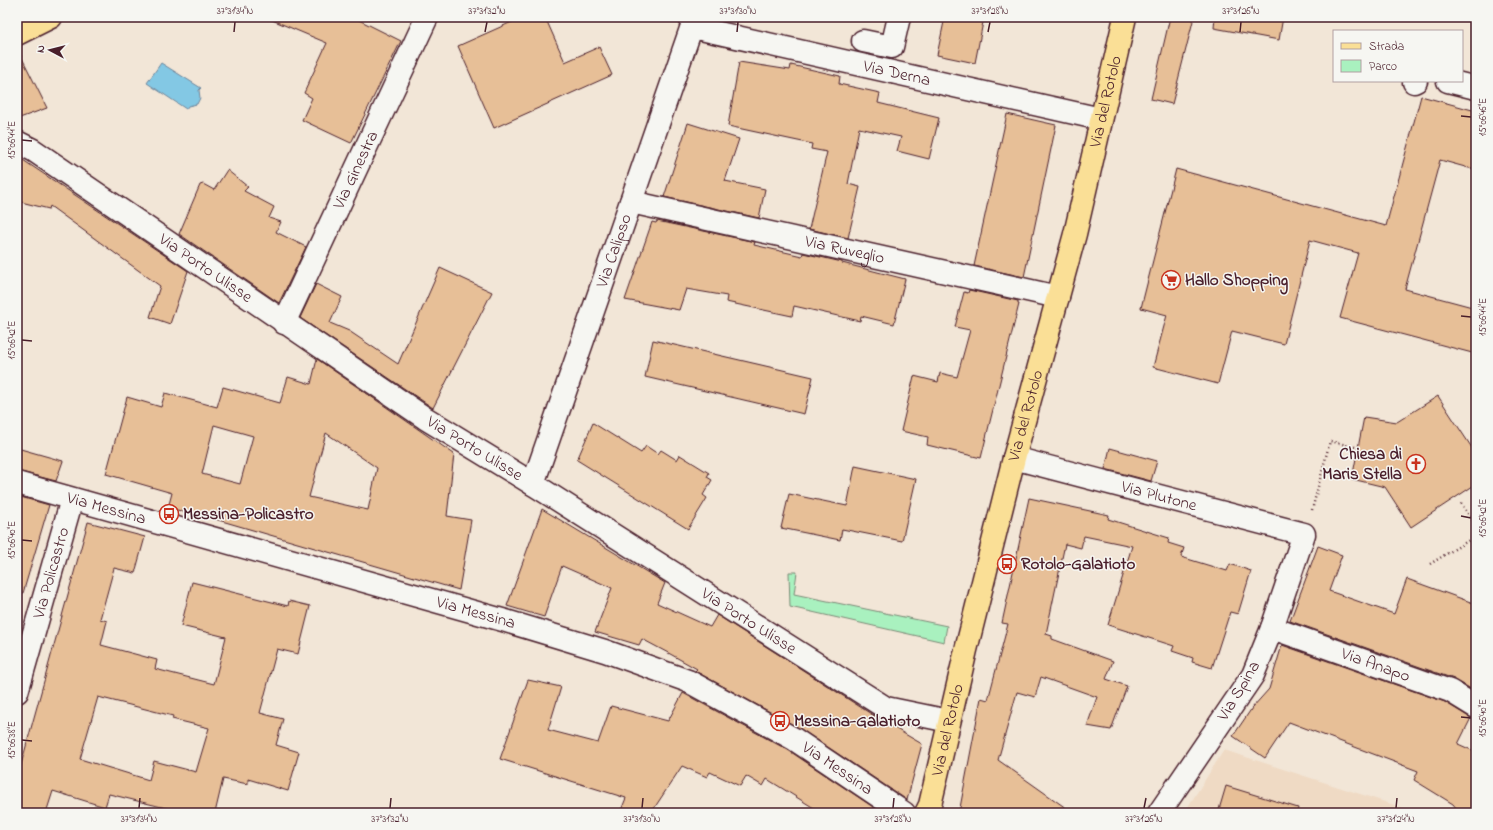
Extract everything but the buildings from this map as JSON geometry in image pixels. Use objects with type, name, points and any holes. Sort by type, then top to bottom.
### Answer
[{"type":"main road","points":[[17,34],[51,17]]},
{"type":"main road","name":"Via del Rotolo","points":[[926,813],[930,806],[949,721],[1014,458],[1075,234],[1125,17]]},
{"type":"street","name":"Via Ginestra","points":[[284,323],[427,17]]},
{"type":"street","points":[[863,41],[892,47],[899,17]]},
{"type":"street","name":"Via Derna","points":[[694,22],[1101,119]]},
{"type":"street","name":"Via Calipso","points":[[532,484],[694,22]]},
{"type":"street","points":[[1452,82],[1476,88]]},
{"type":"street","name":"Via Porto Ulisse","points":[[17,142],[33,150],[425,418],[886,708],[949,721]]},
{"type":"street","name":"Via Ruveglio","points":[[631,202],[1058,297]]},
{"type":"street","name":"Via Plutone","points":[[1014,458],[1304,534]]},
{"type":"street","name":"Via Messina","points":[[17,483],[514,624],[605,651],[688,681],[794,739],[904,813]]},
{"type":"street","name":"Via Policastro","points":[[17,692],[72,499]]},
{"type":"street","name":"Via Spina","points":[[1159,813],[1252,675],[1272,628],[1304,534]]},
{"type":"street","name":"Via Anapo","points":[[1272,628],[1450,690],[1476,707]]},
{"type":"path","points":[[1304,534],[1330,441],[1359,448]]},
{"type":"path","points":[[1461,503],[1476,526]]},
{"type":"path","points":[[1430,564],[1476,536]]},
{"type":"shaded area","points":[[1224,750],[1419,813],[1184,813]]},
{"type":"green space","points":[[789,572],[797,572],[794,594],[947,626],[944,642],[790,607]]},
{"type":"water","points":[[161,63],[201,88],[199,90],[200,98],[197,104],[188,106],[186,109],[147,83]]},
{"type":"place","name":"Hallo Shopping","points":[[1171,280]]},
{"type":"place","name":"Chiesa di Maris Stella","points":[[1416,464]]},
{"type":"place","name":"Messina-Policastro","points":[[169,514]]},
{"type":"place","name":"Rotolo-Galatioto","points":[[1007,564]]},
{"type":"place","name":"Messina-Galatioto","points":[[780,721]]}]
